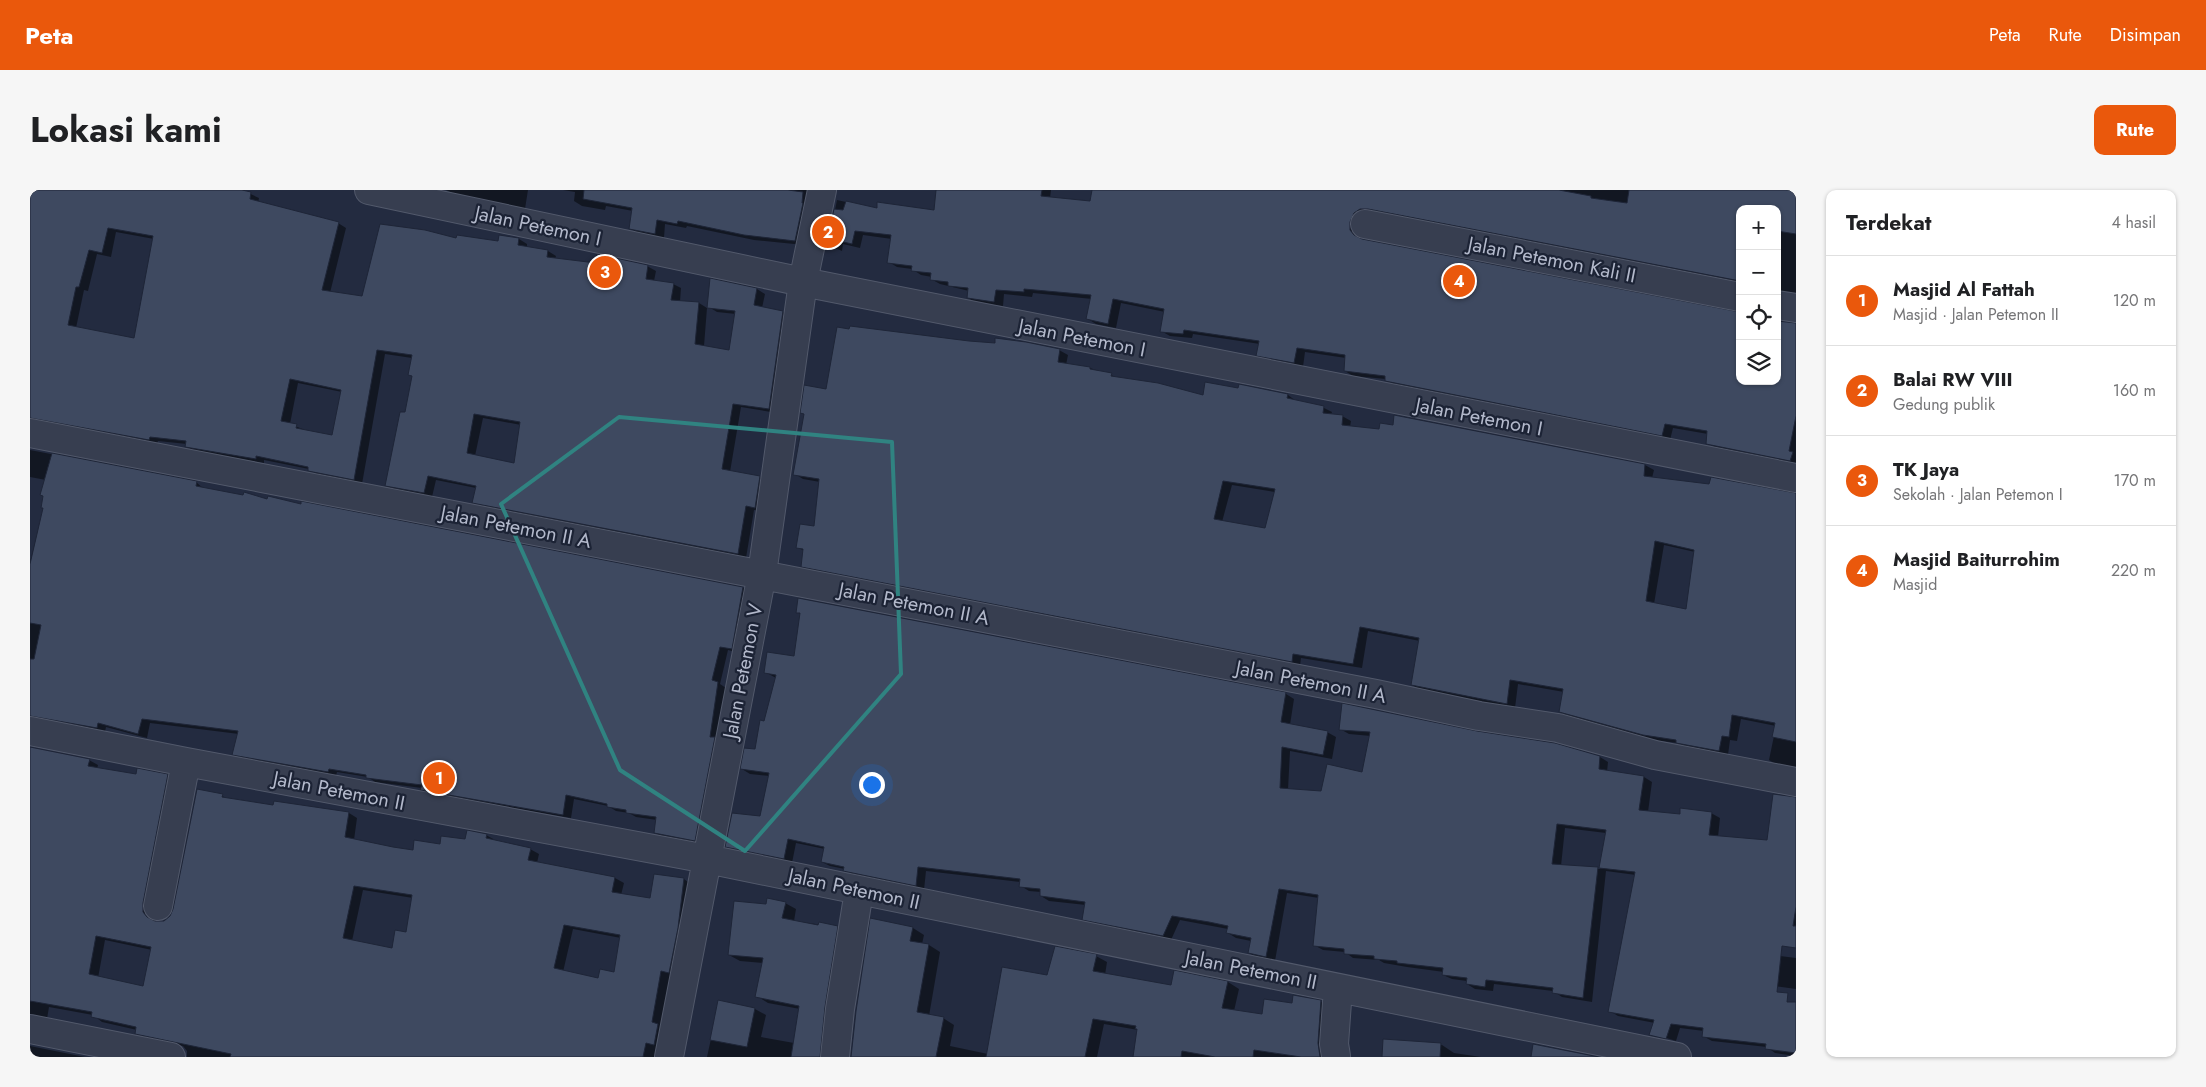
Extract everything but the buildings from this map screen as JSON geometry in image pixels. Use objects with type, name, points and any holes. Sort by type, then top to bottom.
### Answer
[{"type":"street","name":"Jalan Petemon I","points":[[369,190],[414,195],[803,282],[1796,478]]},
{"type":"street","name":"Jalan Petemon V","points":[[669,1057],[762,574],[803,282],[822,190]]},
{"type":"street","name":"Jalan Petemon Kali II","points":[[1365,224],[1736,296]]},
{"type":"street","points":[[1781,306],[1796,308]]},
{"type":"street","name":"Jalan Petemon II A","points":[[30,433],[762,574],[1376,694],[1479,716],[1558,728],[1655,755],[1796,782]]},
{"type":"street","name":"Jalan Petemon II","points":[[30,731],[859,890],[1677,1057]]},
{"type":"street","points":[[158,906],[186,762]]},
{"type":"street","points":[[835,1057],[840,1009],[859,890]]},
{"type":"street","points":[[1336,1056],[1334,1044],[1338,988]]},
{"type":"street","points":[[30,1029],[171,1057]]},
{"type":"highlighted area","points":[[619,417],[892,442],[901,674],[745,851],[620,770],[501,504]]},
{"type":"place","name":"Balai RW VIII","points":[[828,232]]},
{"type":"place","name":"TK Jaya","points":[[605,272]]},
{"type":"place","name":"Masjid Baiturrohim","points":[[1459,281]]},
{"type":"place","name":"Masjid Al Fattah","points":[[439,778]]}]
